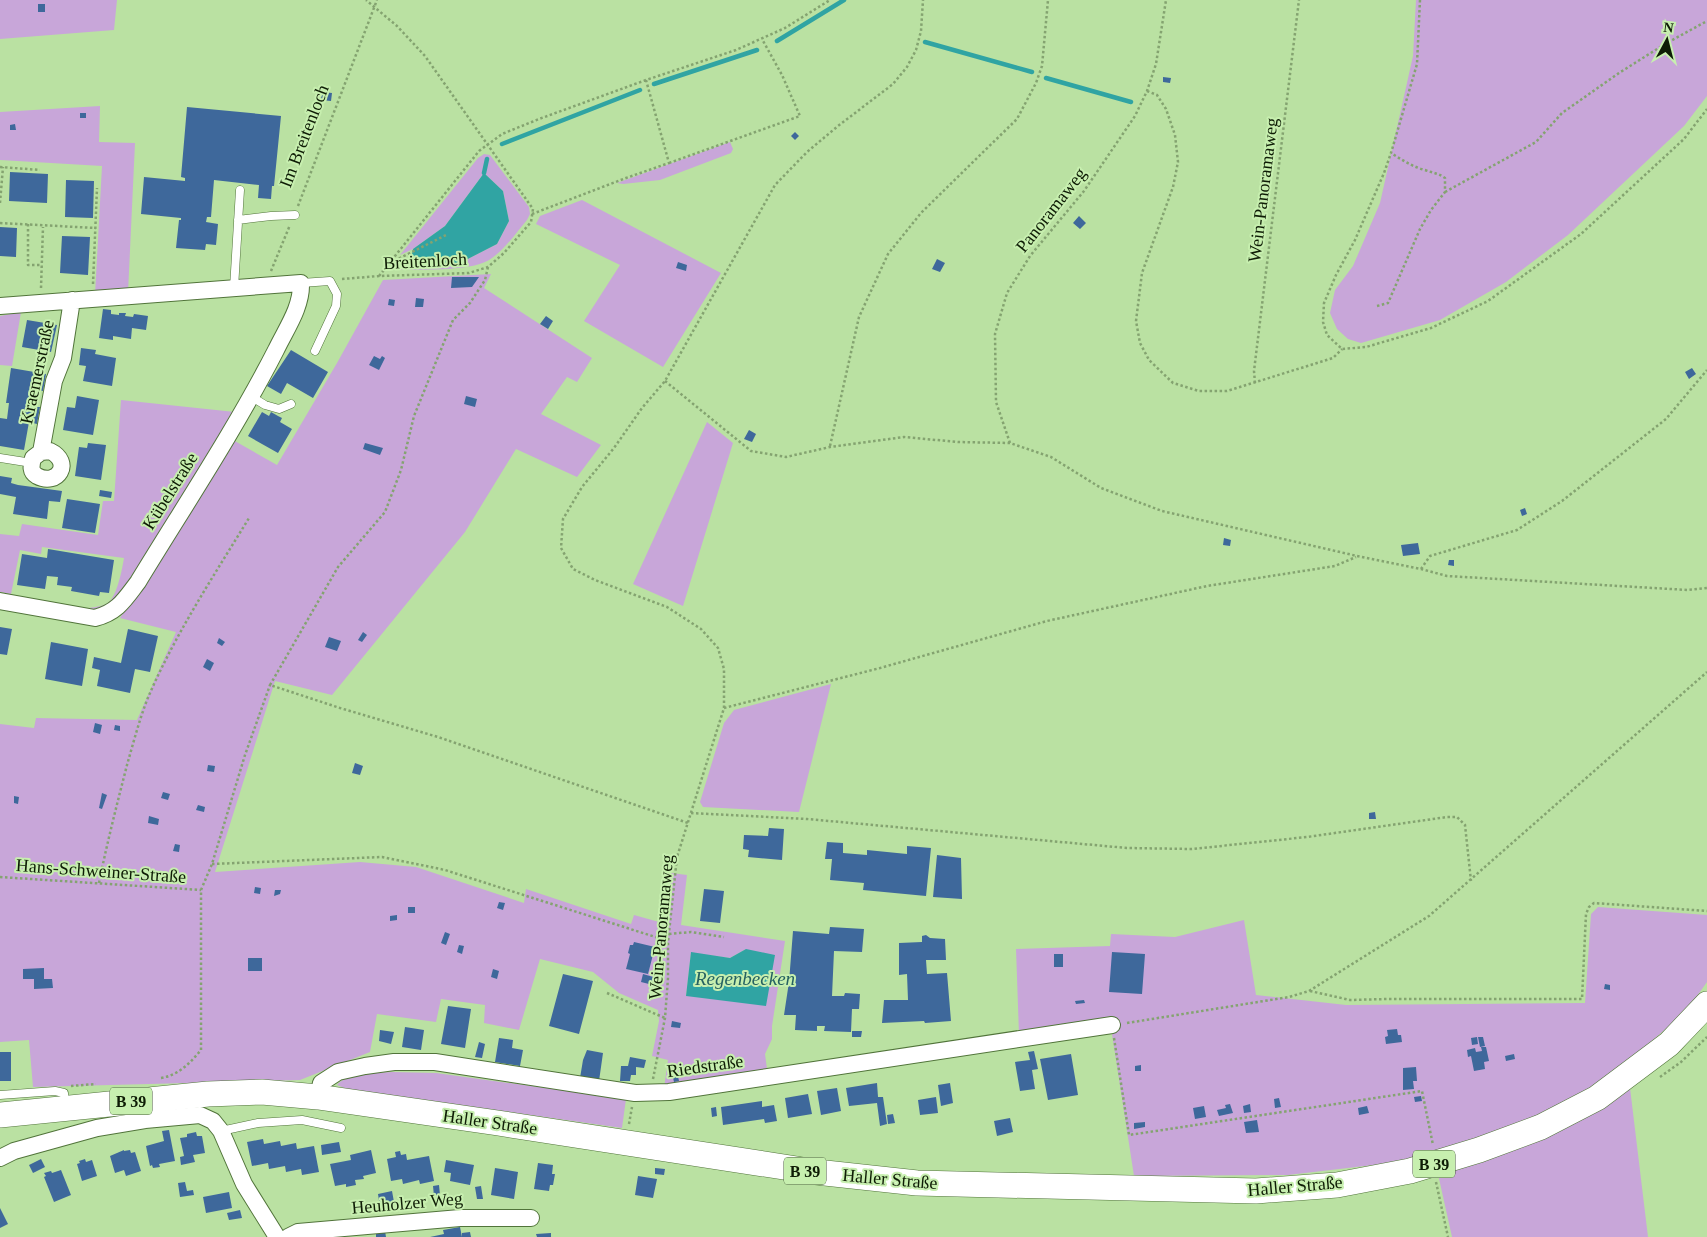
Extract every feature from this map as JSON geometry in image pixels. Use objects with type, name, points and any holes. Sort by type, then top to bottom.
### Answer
[{"type":"main road","name":"Haller Straße","points":[[0,1115],[65,1100],[262,1092],[318,1097],[816,1172],[927,1183],[1256,1192],[1337,1184],[1432,1165],[1541,1127],[1597,1098],[1669,1044],[1707,1004]]},
{"type":"street","points":[[0,306],[300,283]]},
{"type":"street","name":"Kübelstraße","points":[[0,601],[96,618],[109,614],[123,602],[138,582],[252,397],[296,311],[299,302],[300,283]]},
{"type":"street","name":"Kraemerstraße","points":[[36,458],[54,381],[63,358],[72,300]]},
{"type":"street","name":"Riedstraße","points":[[318,1097],[321,1083],[338,1072],[365,1066],[402,1062],[435,1062],[642,1093],[669,1092],[1112,1025]]},
{"type":"street","points":[[0,1158],[14,1152],[97,1128],[191,1115],[208,1118],[218,1125],[244,1184],[277,1237]]},
{"type":"street","name":"Heuholzer Weg","points":[[288,1237],[298,1232],[460,1218],[531,1218]]},
{"type":"lane","points":[[234,288],[240,190]]},
{"type":"lane","points":[[238,220],[295,215]]},
{"type":"lane","points":[[300,283],[330,281],[337,294],[336,306],[315,351]]},
{"type":"lane","points":[[252,397],[265,405],[279,409],[291,404]]},
{"type":"lane","points":[[0,458],[36,458]]},
{"type":"lane","points":[[0,1094],[55,1091],[65,1100]]},
{"type":"lane","points":[[221,1131],[258,1123],[302,1120],[341,1128]]},
{"type":"path","points":[[366,0],[375,6],[426,56],[533,209],[532,214],[626,178],[800,116],[782,75],[762,39]]},
{"type":"path","name":"Im Breitenloch","points":[[265,286],[295,215],[377,0]]},
{"type":"path","points":[[379,276],[479,151],[502,134],[646,80],[736,50],[785,28],[830,0]]},
{"type":"path","name":"Wein-Panoramaweg","points":[[626,1142],[665,1018],[668,942],[677,857],[724,708],[724,669],[718,648],[701,629],[667,607],[595,580],[573,569],[561,548],[563,519],[582,487],[665,381],[775,185],[807,152],[893,84],[907,67],[916,50],[921,31],[923,0]]},
{"type":"path","points":[[830,447],[859,317],[888,254],[921,214],[1017,119],[1036,84],[1042,66],[1048,0]]},
{"type":"path","name":"Panoramaweg","points":[[1010,443],[996,402],[995,334],[1007,293],[1030,256],[1084,191],[1135,116],[1147,92],[1156,64],[1166,0]]},
{"type":"path","name":"Wein-Panoramaweg","points":[[1254,383],[1299,0]]},
{"type":"path","points":[[1342,350],[1327,335],[1323,322],[1324,303],[1336,275],[1355,240],[1391,153],[1416,64],[1420,0]]},
{"type":"path","points":[[1377,306],[1388,303],[1420,229],[1431,210],[1445,192],[1536,142],[1562,113],[1627,68],[1707,21]]},
{"type":"path","points":[[646,80],[669,163]]},
{"type":"path","points":[[1147,92],[1157,95],[1166,109],[1175,135],[1178,162],[1173,187],[1142,273],[1136,321],[1140,343],[1149,360],[1173,383],[1200,392],[1227,391],[1333,358],[1342,350],[1366,347],[1431,328],[1488,301],[1582,234],[1684,139],[1707,109]]},
{"type":"path","points":[[1391,153],[1408,163],[1426,170],[1438,172],[1445,178],[1445,192]]},
{"type":"path","points":[[0,203],[1,167],[40,170]]},
{"type":"path","points":[[92,299],[97,188]]},
{"type":"path","name":"Breitenloch","points":[[330,281],[379,276],[469,273],[488,268],[531,222],[532,214]]},
{"type":"path","points":[[0,223],[42,224],[43,227],[96,228]]},
{"type":"path","points":[[28,224],[28,265],[42,265]]},
{"type":"path","points":[[40,302],[43,227]]},
{"type":"path","points":[[388,264],[448,234]]},
{"type":"path","points":[[159,1078],[167,1077],[188,1066],[200,1050],[201,890],[212,864],[245,755],[270,686],[338,567],[385,512],[401,470],[414,416],[453,320],[470,303],[486,280],[488,268]]},
{"type":"path","points":[[1421,569],[1430,556],[1517,530],[1562,500],[1666,419],[1707,370]]},
{"type":"path","points":[[665,381],[751,451],[786,457],[830,447],[904,438],[1010,443],[1051,457],[1101,488],[1162,511],[1446,576],[1688,590],[1707,588]]},
{"type":"path","points":[[99,883],[110,829],[146,701],[191,614],[249,518]]},
{"type":"path","points":[[724,708],[880,668],[1047,621],[1207,586],[1335,566],[1357,556]]},
{"type":"path","points":[[1431,1139],[1422,1091],[1130,1135],[1112,1025],[1289,997],[1309,991],[1429,916],[1707,672]]},
{"type":"path","points":[[270,686],[438,737],[688,823]]},
{"type":"path","points":[[691,813],[807,819],[1127,848],[1192,850],[1457,817],[1465,825],[1471,881]]},
{"type":"path","points":[[212,864],[382,856],[445,870],[668,942]]},
{"type":"path","name":"Hans-Schweiner-Straße","points":[[0,877],[201,890]]},
{"type":"path","points":[[1309,991],[1350,1000],[1582,999],[1586,914],[1589,907],[1594,903],[1707,911]]},
{"type":"path","points":[[669,934],[691,932],[724,937]]},
{"type":"path","points":[[607,993],[665,1018]]},
{"type":"path","points":[[65,1100],[69,1086],[97,1084]]},
{"type":"path","points":[[1432,1165],[1448,1237]]},
{"type":"shaded area","points":[[0,0],[117,0],[114,30],[0,39]]},
{"type":"shaded area","points":[[1416,0],[1707,0],[1707,96],[1684,126],[1568,235],[1506,282],[1440,320],[1361,343],[1348,339],[1337,329],[1330,313],[1335,290],[1353,266],[1380,203],[1413,56]]},
{"type":"shaded area","points":[[100,106],[99,142],[135,143],[128,293],[95,295],[102,166],[0,160],[0,112]]},
{"type":"shaded area","points":[[730,142],[733,149],[731,153],[660,180],[617,183]]},
{"type":"shaded area","points":[[484,154],[490,155],[529,207],[530,214],[527,220],[502,250],[484,262],[461,268],[400,270],[402,262],[411,260],[458,264],[497,244],[509,221],[503,191],[484,173],[445,226],[413,249],[400,255],[478,158]]},
{"type":"shaded area","points":[[582,200],[721,273],[663,367],[584,321],[620,265],[536,224],[540,216]]},
{"type":"shaded area","points":[[491,274],[484,288],[592,358],[577,382],[567,377],[541,414],[601,445],[577,477],[516,449],[465,532],[332,695],[275,681],[215,872],[360,862],[416,867],[524,903],[526,889],[631,924],[634,915],[659,922],[671,873],[687,875],[681,925],[785,941],[772,1026],[772,1039],[765,1054],[767,1069],[664,1088],[668,1060],[652,1056],[659,1021],[658,1010],[619,993],[593,972],[540,959],[519,1030],[484,1023],[485,1005],[441,999],[436,1022],[377,1014],[370,1052],[300,1080],[33,1087],[29,1040],[0,1042],[0,724],[34,728],[36,718],[137,720],[176,632],[120,618],[233,440],[277,465],[383,280]],"holes":[[[746,949],[686,996],[691,953],[730,958]]]},
{"type":"shaded area","points":[[21,312],[12,366],[0,365],[0,316]]},
{"type":"shaded area","points":[[121,400],[235,412],[132,576],[126,592],[112,608],[87,611],[89,608],[104,605],[111,600],[118,585],[124,558],[42,547],[41,554],[20,550],[11,594],[0,592],[0,534],[19,536],[22,524],[98,535],[103,501],[114,501]]},
{"type":"shaded area","points":[[707,422],[733,443],[683,606],[633,584]]},
{"type":"shaded area","points":[[831,684],[799,812],[703,807],[700,802],[724,723],[734,710]]},
{"type":"shaded area","points":[[1598,907],[1707,915],[1707,982],[1687,1010],[1627,1063],[1648,1237],[1452,1237],[1438,1174],[1382,1164],[1288,1175],[1134,1176],[1110,1021],[1019,1034],[1016,949],[1110,946],[1111,934],[1175,937],[1244,920],[1256,995],[1346,1005],[1585,1003],[1591,914]]},
{"type":"shaded area","points":[[392,1072],[436,1073],[626,1099],[622,1128],[347,1089],[337,1085],[341,1081],[354,1076]]},
{"type":"water","points":[[484,173],[503,191],[509,221],[497,244],[458,264],[411,260],[413,249],[445,226]]},
{"type":"water","name":"Regenbecken","points":[[746,949],[775,955],[766,1006],[686,996],[691,952],[730,958]]},
{"type":"building","points":[[38,4],[45,4],[45,12],[38,12]]},
{"type":"building","points":[[1163,77],[1171,78],[1170,83],[1163,82]]},
{"type":"building","points":[[322,92],[332,93],[331,101],[321,100]]},
{"type":"building","points":[[187,107],[281,116],[271,199],[258,198],[259,185],[214,180],[211,217],[207,217],[206,222],[218,224],[216,245],[206,244],[205,250],[176,248],[179,220],[181,218],[141,214],[144,177],[185,181],[185,178],[181,177]]},
{"type":"building","points":[[80,113],[86,113],[86,118],[80,118]]},
{"type":"building","points":[[15,124],[16,130],[10,130],[10,125]]},
{"type":"building","points":[[795,132],[799,136],[795,140],[791,136]]},
{"type":"building","points":[[10,172],[48,174],[47,203],[9,201]]},
{"type":"building","points":[[66,180],[94,181],[93,218],[65,217]]},
{"type":"building","points":[[1079,216],[1086,223],[1080,229],[1073,223]]},
{"type":"building","points":[[0,227],[17,228],[16,257],[0,256]]},
{"type":"building","points":[[62,236],[90,237],[88,275],[60,273]]},
{"type":"building","points":[[937,259],[945,263],[940,272],[932,269]]},
{"type":"building","points":[[678,262],[687,265],[686,271],[676,268]]},
{"type":"building","points":[[452,277],[479,277],[472,287],[451,288]]},
{"type":"building","points":[[416,298],[424,299],[423,307],[415,307]]},
{"type":"building","points":[[389,299],[395,300],[394,306],[388,305]]},
{"type":"building","points":[[103,309],[111,310],[111,314],[119,315],[119,313],[126,313],[125,316],[133,317],[134,314],[148,316],[146,330],[132,328],[131,339],[113,336],[113,340],[99,338]]},
{"type":"building","points":[[546,316],[553,321],[548,329],[540,324]]},
{"type":"building","points":[[27,320],[57,325],[51,352],[22,347]]},
{"type":"building","points":[[81,348],[96,350],[95,354],[116,358],[112,386],[83,381],[86,366],[79,365]]},
{"type":"building","points":[[291,350],[328,372],[313,398],[287,383],[281,394],[267,386]]},
{"type":"building","points":[[374,356],[380,359],[382,356],[385,358],[379,370],[369,365]]},
{"type":"building","points":[[11,368],[46,374],[43,391],[38,390],[36,407],[40,407],[37,424],[29,422],[24,450],[0,446],[0,418],[7,419],[9,403],[6,403]]},
{"type":"building","points":[[1692,368],[1696,374],[1689,379],[1685,372]]},
{"type":"building","points":[[77,396],[99,400],[93,435],[63,430],[67,407],[75,408]]},
{"type":"building","points":[[466,396],[477,399],[475,407],[464,404]]},
{"type":"building","points":[[262,412],[269,416],[271,412],[282,418],[280,422],[292,429],[278,453],[248,436]]},
{"type":"building","points":[[749,430],[756,434],[752,442],[744,439]]},
{"type":"building","points":[[88,443],[106,445],[101,480],[75,476],[79,447],[87,448]]},
{"type":"building","points":[[365,443],[383,448],[380,455],[363,449]]},
{"type":"building","points":[[0,476],[12,478],[11,483],[18,485],[62,491],[60,502],[49,501],[47,519],[13,514],[16,497],[0,494]]},
{"type":"building","points":[[100,490],[112,492],[111,498],[99,496]]},
{"type":"building","points":[[67,499],[100,504],[95,533],[62,528]]},
{"type":"building","points":[[1525,508],[1527,514],[1522,516],[1520,510]]},
{"type":"building","points":[[1224,538],[1231,540],[1230,546],[1223,545]]},
{"type":"building","points":[[1418,543],[1420,554],[1403,556],[1401,545]]},
{"type":"building","points":[[48,549],[114,560],[109,593],[100,592],[99,596],[71,591],[72,587],[57,585],[58,577],[47,576],[45,589],[17,585],[22,554],[47,558]]},
{"type":"building","points":[[1449,560],[1454,560],[1454,566],[1448,565]]},
{"type":"building","points":[[0,627],[12,629],[7,655],[0,654]]},
{"type":"building","points":[[128,629],[158,636],[150,672],[135,669],[130,693],[97,686],[100,670],[92,668],[94,657],[121,663]]},
{"type":"building","points":[[363,632],[367,635],[362,642],[358,640]]},
{"type":"building","points":[[329,637],[341,641],[337,651],[325,647]]},
{"type":"building","points":[[219,638],[225,642],[222,646],[217,643]]},
{"type":"building","points":[[51,642],[88,649],[82,686],[45,679]]},
{"type":"building","points":[[207,659],[214,663],[210,671],[203,667]]},
{"type":"building","points":[[95,723],[102,725],[100,734],[93,732]]},
{"type":"building","points":[[115,725],[120,726],[120,731],[114,730]]},
{"type":"building","points":[[355,763],[363,766],[360,775],[352,773]]},
{"type":"building","points":[[208,765],[215,766],[214,772],[207,771]]},
{"type":"building","points":[[163,792],[170,794],[168,800],[161,798]]},
{"type":"building","points":[[102,793],[107,795],[102,809],[99,808]]},
{"type":"building","points":[[14,796],[19,797],[18,804],[14,803]]},
{"type":"building","points":[[198,805],[205,807],[204,812],[196,810]]},
{"type":"building","points":[[1375,812],[1376,819],[1369,819],[1369,813]]},
{"type":"building","points":[[149,816],[159,819],[158,825],[148,823]]},
{"type":"building","points":[[769,828],[784,829],[782,860],[748,857],[749,850],[743,849],[744,835],[768,836]]},
{"type":"building","points":[[827,842],[843,843],[843,853],[867,855],[867,850],[907,854],[907,846],[931,848],[926,896],[863,890],[864,883],[830,880],[832,859],[825,859]]},
{"type":"building","points":[[175,844],[180,845],[179,852],[173,851]]},
{"type":"building","points":[[937,855],[961,858],[962,899],[933,897]]},
{"type":"building","points":[[255,887],[261,888],[260,894],[254,893]]},
{"type":"building","points":[[704,889],[724,891],[720,923],[700,921]]},
{"type":"building","points":[[275,890],[281,890],[280,894],[274,896]]},
{"type":"building","points":[[499,902],[505,903],[503,910],[497,908]]},
{"type":"building","points":[[408,907],[415,907],[415,913],[408,913]]},
{"type":"building","points":[[397,915],[397,920],[390,921],[390,916]]},
{"type":"building","points":[[830,927],[864,929],[862,952],[834,951],[832,996],[844,996],[845,993],[860,994],[859,1009],[852,1009],[851,1032],[824,1031],[825,1026],[817,1026],[817,1031],[795,1030],[796,1015],[784,1015],[793,931],[829,934]]},
{"type":"building","points":[[445,932],[450,934],[446,945],[441,943]]},
{"type":"building","points":[[926,935],[930,938],[945,939],[946,960],[926,960],[927,974],[947,973],[951,1021],[882,1023],[884,1000],[908,1000],[907,974],[899,975],[899,943],[922,942],[922,936]]},
{"type":"building","points":[[634,942],[655,947],[648,974],[626,969],[630,945],[633,945]]},
{"type":"building","points":[[459,945],[464,946],[462,954],[457,952]]},
{"type":"building","points":[[1112,952],[1145,954],[1142,994],[1109,992]]},
{"type":"building","points":[[1054,954],[1063,954],[1063,967],[1054,967]]},
{"type":"building","points":[[248,958],[262,958],[262,971],[248,971]]},
{"type":"building","points":[[44,968],[44,979],[52,979],[53,988],[34,989],[34,979],[23,979],[23,969]]},
{"type":"building","points":[[493,969],[499,971],[497,979],[491,977]]},
{"type":"building","points":[[563,974],[593,981],[579,1034],[549,1026]]},
{"type":"building","points":[[643,974],[660,979],[657,986],[641,982]]},
{"type":"building","points":[[1605,984],[1610,985],[1610,990],[1604,989]]},
{"type":"building","points":[[1084,1000],[1085,1003],[1076,1004],[1075,1001]]},
{"type":"building","points":[[448,1006],[471,1009],[465,1048],[441,1044]]},
{"type":"building","points":[[672,1021],[681,1023],[680,1028],[671,1027]]},
{"type":"building","points":[[405,1027],[424,1030],[421,1050],[402,1047]]},
{"type":"building","points":[[1397,1029],[1398,1035],[1401,1035],[1402,1042],[1386,1044],[1387,1030]]},
{"type":"building","points":[[380,1030],[394,1032],[391,1044],[379,1041]]},
{"type":"building","points":[[852,1031],[862,1031],[861,1037],[852,1037]]},
{"type":"building","points":[[1477,1037],[1478,1044],[1472,1045],[1471,1038]]},
{"type":"building","points":[[1478,1037],[1483,1037],[1485,1046],[1480,1047]]},
{"type":"building","points":[[499,1038],[513,1040],[512,1048],[523,1050],[520,1066],[495,1062]]},
{"type":"building","points":[[479,1042],[485,1044],[482,1058],[475,1057]]},
{"type":"building","points":[[1481,1047],[1486,1047],[1489,1061],[1484,1062],[1485,1069],[1474,1071],[1471,1056],[1468,1057],[1467,1050],[1475,1048],[1476,1052],[1482,1051]]},
{"type":"building","points":[[587,1050],[603,1053],[599,1081],[580,1078]]},
{"type":"building","points":[[1034,1051],[1038,1069],[1032,1070],[1035,1089],[1020,1091],[1015,1062],[1030,1060],[1028,1052]]},
{"type":"building","points":[[0,1052],[11,1052],[11,1081],[0,1081]]},
{"type":"building","points":[[1071,1054],[1078,1095],[1048,1100],[1040,1059]]},
{"type":"building","points":[[1514,1054],[1515,1059],[1506,1061],[1505,1056]]},
{"type":"building","points":[[630,1057],[646,1060],[644,1068],[636,1067],[636,1075],[631,1075],[630,1081],[620,1081],[621,1066],[628,1066]]},
{"type":"building","points":[[1141,1065],[1141,1071],[1135,1071],[1135,1066]]},
{"type":"building","points":[[1416,1067],[1417,1081],[1413,1081],[1414,1089],[1403,1090],[1403,1068]]},
{"type":"building","points":[[677,1072],[679,1081],[674,1082],[672,1073]]},
{"type":"building","points":[[877,1083],[878,1097],[883,1097],[887,1124],[880,1126],[877,1103],[849,1106],[846,1088]]},
{"type":"building","points":[[950,1083],[953,1103],[941,1106],[938,1085]]},
{"type":"building","points":[[837,1088],[841,1111],[821,1115],[817,1091]]},
{"type":"building","points":[[808,1094],[812,1114],[788,1118],[785,1098]]},
{"type":"building","points":[[1421,1096],[1422,1101],[1415,1102],[1414,1097]]},
{"type":"building","points":[[936,1097],[938,1113],[920,1115],[918,1100]]},
{"type":"building","points":[[1279,1098],[1281,1107],[1275,1108],[1274,1099]]},
{"type":"building","points":[[762,1101],[762,1107],[774,1105],[777,1121],[765,1123],[764,1119],[723,1125],[721,1107]]},
{"type":"building","points":[[1230,1104],[1233,1113],[1219,1116],[1217,1110],[1226,1108],[1225,1105]]},
{"type":"building","points":[[1250,1104],[1251,1112],[1244,1113],[1243,1106]]},
{"type":"building","points":[[1204,1106],[1206,1117],[1195,1119],[1193,1108]]},
{"type":"building","points":[[1367,1106],[1369,1113],[1359,1115],[1358,1108]]},
{"type":"building","points":[[716,1107],[717,1116],[712,1117],[711,1108]]},
{"type":"building","points":[[893,1114],[895,1123],[888,1124],[887,1115]]},
{"type":"building","points":[[1010,1118],[1013,1132],[997,1136],[994,1121]]},
{"type":"building","points":[[1257,1120],[1259,1132],[1246,1133],[1244,1122]]},
{"type":"building","points":[[1145,1122],[1145,1127],[1134,1129],[1134,1123]]},
{"type":"building","points":[[169,1130],[175,1161],[159,1164],[160,1167],[153,1168],[152,1165],[150,1166],[146,1146],[164,1141],[162,1131]]},
{"type":"building","points":[[196,1132],[197,1136],[202,1136],[205,1153],[193,1155],[195,1162],[181,1165],[180,1157],[184,1156],[180,1138],[187,1137],[187,1134]]},
{"type":"building","points":[[263,1139],[264,1144],[280,1141],[281,1146],[296,1143],[297,1149],[314,1146],[319,1172],[302,1175],[301,1169],[286,1172],[285,1166],[269,1169],[268,1163],[252,1166],[247,1142]]},
{"type":"building","points":[[339,1142],[341,1152],[322,1155],[321,1145]]},
{"type":"building","points":[[124,1150],[130,1150],[131,1153],[135,1152],[141,1171],[126,1176],[124,1170],[115,1173],[110,1156]]},
{"type":"building","points":[[371,1150],[376,1173],[363,1176],[364,1179],[355,1180],[356,1185],[346,1187],[346,1184],[335,1186],[330,1164],[351,1160],[350,1155]]},
{"type":"building","points":[[400,1151],[401,1155],[406,1154],[407,1160],[429,1156],[434,1181],[420,1184],[419,1180],[403,1184],[402,1179],[391,1181],[387,1159],[396,1157],[395,1152]]},
{"type":"building","points":[[41,1159],[45,1167],[33,1173],[29,1165]]},
{"type":"building","points":[[85,1159],[86,1162],[92,1160],[97,1176],[82,1181],[77,1164]]},
{"type":"building","points":[[446,1160],[474,1165],[470,1185],[450,1181],[451,1173],[444,1172]]},
{"type":"building","points":[[538,1163],[553,1165],[552,1174],[555,1174],[553,1185],[550,1185],[549,1191],[534,1189]]},
{"type":"building","points":[[495,1168],[518,1172],[514,1199],[491,1195]]},
{"type":"building","points":[[655,1168],[665,1169],[664,1175],[655,1174]]},
{"type":"building","points":[[61,1170],[71,1195],[54,1202],[44,1173]]},
{"type":"building","points":[[638,1176],[657,1179],[653,1198],[635,1195]]},
{"type":"building","points":[[185,1182],[187,1191],[193,1190],[194,1195],[180,1197],[178,1183]]},
{"type":"building","points":[[439,1185],[440,1195],[434,1196],[433,1186]]},
{"type":"building","points":[[481,1186],[483,1199],[477,1199],[475,1187]]},
{"type":"building","points":[[392,1191],[394,1202],[380,1207],[378,1194]]},
{"type":"building","points":[[229,1192],[232,1208],[206,1213],[203,1197]]},
{"type":"building","points":[[0,1208],[8,1224],[0,1228]]},
{"type":"building","points":[[240,1210],[242,1218],[229,1220],[227,1213]]},
{"type":"building","points":[[460,1227],[462,1237],[430,1237],[444,1234],[443,1230]]},
{"type":"building","points":[[385,1231],[386,1237],[376,1237],[376,1232]]},
{"type":"building","points":[[470,1232],[471,1237],[462,1237],[462,1233]]},
{"type":"building","points":[[551,1233],[551,1237],[537,1237],[536,1234]]},
{"type":"waterway","points":[[777,41],[844,0]]},
{"type":"waterway","points":[[925,42],[1032,72]]},
{"type":"waterway","points":[[654,84],[757,50]]},
{"type":"waterway","points":[[1046,78],[1131,102]]},
{"type":"waterway","points":[[502,144],[640,90]]},
{"type":"waterway","points":[[484,173],[487,159]]}]
